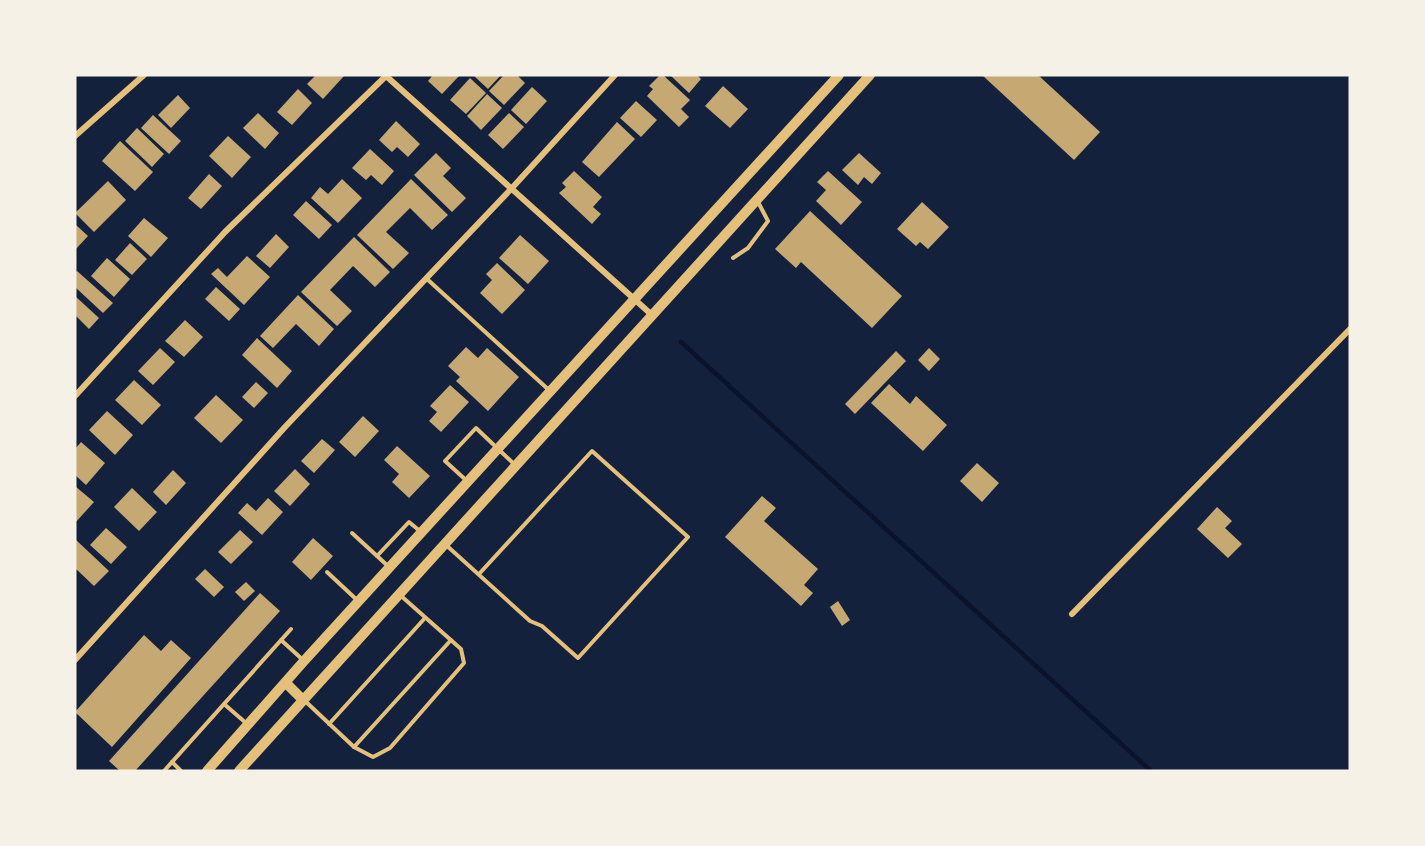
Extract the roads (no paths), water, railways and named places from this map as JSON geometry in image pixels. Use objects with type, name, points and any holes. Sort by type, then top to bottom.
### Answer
[{"type":"street","points":[[75,136],[144,75]]},
{"type":"street","points":[[75,660],[285,428],[512,188],[615,75]]},
{"type":"street","points":[[207,771],[839,75]]},
{"type":"street","points":[[239,771],[870,75]]},
{"type":"street","points":[[75,396],[225,232],[386,76],[652,315]]},
{"type":"street","points":[[740,185],[756,199]]},
{"type":"street","points":[[1072,614],[1350,329]]},
{"type":"street","points":[[286,682],[303,700]]},
{"type":"lane","points":[[733,258],[748,248],[768,221],[756,199]]},
{"type":"lane","points":[[426,278],[551,392]]},
{"type":"lane","points":[[468,482],[445,461],[476,428],[517,466]]},
{"type":"lane","points":[[446,545],[530,621],[542,626],[578,658],[688,537],[592,451],[479,574]]},
{"type":"lane","points":[[377,556],[409,522],[422,533]]},
{"type":"lane","points":[[352,534],[390,568]]},
{"type":"lane","points":[[327,572],[359,602]]},
{"type":"lane","points":[[303,700],[354,747],[373,757],[390,748],[464,663],[461,649],[400,595]]},
{"type":"lane","points":[[329,724],[425,617]]},
{"type":"lane","points":[[164,771],[291,629]]},
{"type":"lane","points":[[281,640],[304,662]]},
{"type":"lane","points":[[354,747],[451,640]]},
{"type":"lane","points":[[224,704],[248,725]]},
{"type":"lane","points":[[172,762],[181,771]]},
{"type":"waterway","points":[[681,342],[1151,771]]}]
